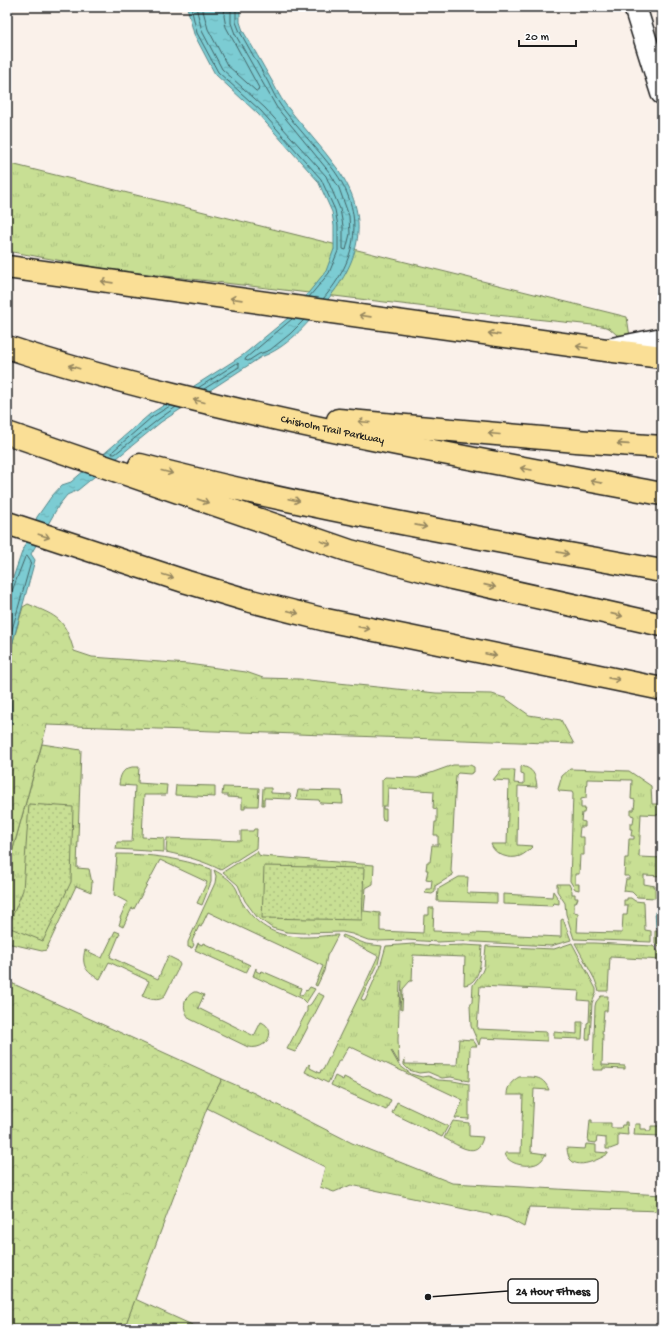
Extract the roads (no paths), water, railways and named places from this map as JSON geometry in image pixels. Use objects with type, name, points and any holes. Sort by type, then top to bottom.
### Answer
[{"type":"highway","points":[[11,268],[662,357]]},
{"type":"highway","name":"Chisholm Trail Parkway","points":[[7,347],[114,379],[237,410],[440,453],[662,494]]},
{"type":"highway","points":[[237,410],[576,441],[662,447]]},
{"type":"highway","points":[[7,432],[184,476],[339,510],[662,571]]},
{"type":"highway","points":[[7,432],[350,551],[452,578],[662,625]]},
{"type":"highway","points":[[7,523],[247,600],[326,620],[662,689]]},
{"type":"street","points":[[634,7],[662,93]]},
{"type":"street","points":[[606,350],[662,339]]},
{"type":"water","points":[[187,7],[240,7],[240,22],[243,31],[281,99],[331,160],[348,186],[355,204],[358,222],[357,239],[353,256],[336,289],[310,320],[288,342],[261,357],[161,422],[78,490],[67,495],[59,505],[31,554],[35,560],[12,645],[9,673],[12,720],[7,734],[7,595],[23,549],[37,517],[51,497],[62,485],[71,482],[150,414],[243,355],[288,318],[326,271],[334,249],[334,226],[332,212],[318,181],[258,114],[215,74],[194,34]]},
{"type":"water","points":[[660,895],[662,895],[662,927],[656,927],[655,912],[660,912]]},
{"type":"place","name":"24 Hour Fitness","points":[[428,1297]]}]
